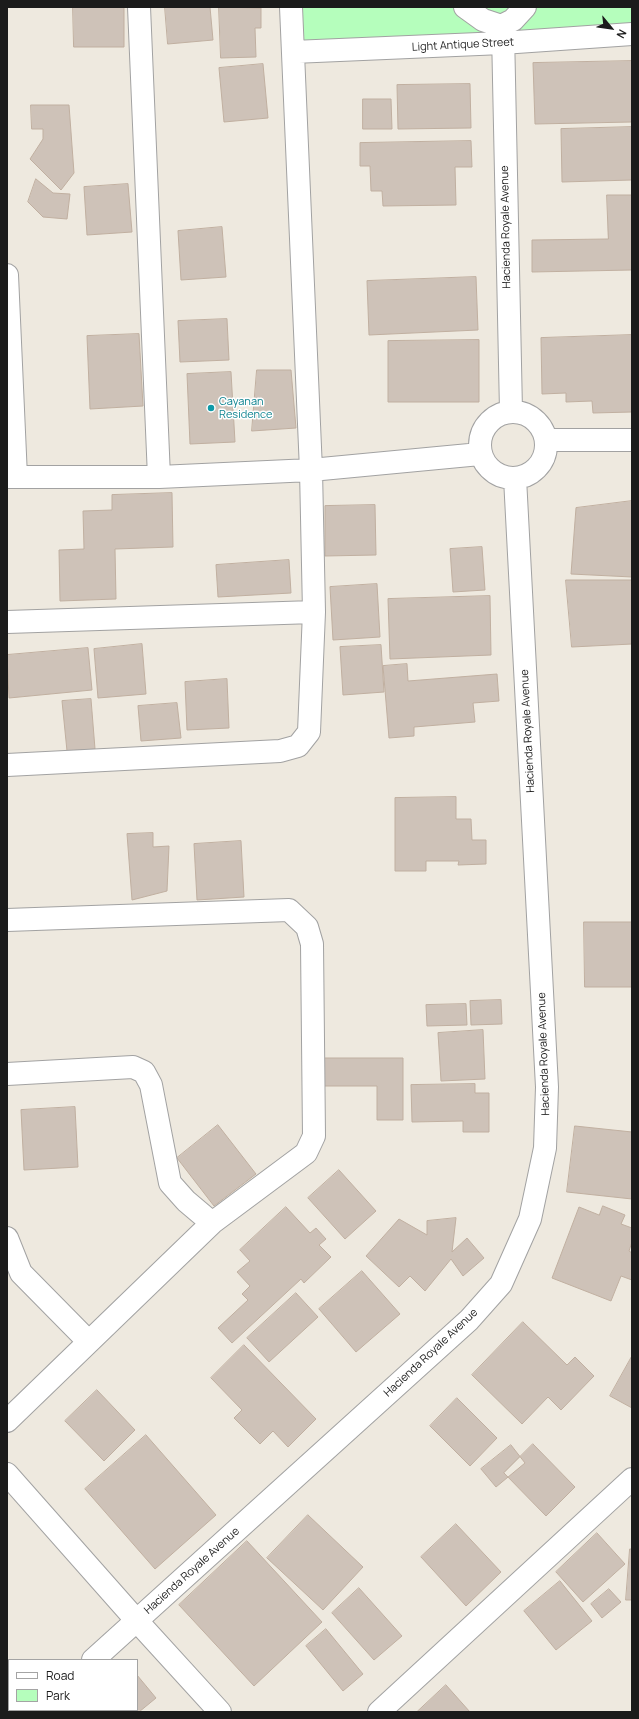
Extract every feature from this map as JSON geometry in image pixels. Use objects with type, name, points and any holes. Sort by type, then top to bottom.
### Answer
[{"type":"street","points":[[139,7],[159,477]]},
{"type":"street","points":[[7,765],[280,751],[298,746],[309,732],[314,612],[311,470],[291,7]]},
{"type":"street","points":[[465,7],[501,35],[512,20],[525,7]]},
{"type":"street","name":"Light Antique Street","points":[[293,52],[501,35],[632,34]]},
{"type":"street","name":"Hacienda Royale Avenue","points":[[501,35],[511,411]]},
{"type":"street","points":[[7,275],[11,477],[159,477],[311,470],[480,454]]},
{"type":"street","points":[[511,411],[526,415],[540,424],[546,440],[545,453],[539,466],[528,474],[515,478],[500,476],[488,467],[480,454],[480,439],[486,425],[497,416],[511,411]]},
{"type":"street","points":[[546,440],[632,440]]},
{"type":"street","name":"Hacienda Royale Avenue","points":[[94,1659],[469,1320],[501,1284],[530,1219],[545,1148],[547,1087],[515,478]]},
{"type":"street","points":[[7,622],[314,612]]},
{"type":"street","points":[[7,920],[288,910],[307,927],[312,944],[314,1136],[306,1153],[212,1223],[7,1421]]},
{"type":"street","points":[[7,1074],[133,1067],[144,1072],[151,1085],[170,1183],[186,1201],[212,1223]]},
{"type":"street","points":[[7,1238],[21,1273],[89,1342]]},
{"type":"street","points":[[7,1474],[136,1621],[220,1712]]},
{"type":"street","points":[[379,1712],[632,1478]]},
{"type":"green space","points":[[295,7],[632,7],[632,40],[296,55]]},
{"type":"building","points":[[73,7],[124,7],[124,47],[74,47]]},
{"type":"building","points":[[165,7],[210,7],[213,40],[168,44]]},
{"type":"building","points":[[219,7],[261,8],[261,28],[255,28],[256,57],[221,58]]},
{"type":"building","points":[[632,61],[632,122],[535,124],[533,63]]},
{"type":"building","points":[[263,64],[268,118],[224,122],[219,68]]},
{"type":"building","points":[[470,84],[471,128],[398,129],[397,85]]},
{"type":"building","points":[[363,99],[391,99],[392,129],[363,129]]},
{"type":"building","points":[[31,105],[69,105],[74,173],[61,190],[30,159],[43,139],[43,129],[32,129]]},
{"type":"building","points":[[632,127],[632,180],[562,182],[561,129]]},
{"type":"building","points":[[471,141],[472,167],[455,167],[456,205],[383,206],[382,191],[371,191],[370,166],[360,166],[360,143]]},
{"type":"building","points":[[36,179],[53,193],[70,194],[67,219],[43,217],[28,202]]},
{"type":"building","points":[[128,184],[132,232],[87,235],[84,187]]},
{"type":"building","points":[[607,195],[632,195],[632,270],[532,272],[532,240],[608,239]]},
{"type":"building","points":[[222,227],[226,277],[181,280],[178,231]]},
{"type":"building","points":[[476,277],[478,330],[369,335],[367,281]]},
{"type":"building","points":[[227,319],[229,360],[180,362],[178,321]]},
{"type":"building","points":[[139,334],[143,406],[90,409],[87,336]]},
{"type":"building","points":[[632,335],[632,412],[593,413],[592,401],[566,402],[566,393],[542,394],[541,338]]},
{"type":"building","points":[[479,340],[479,402],[388,402],[388,341]]},
{"type":"building","points":[[257,370],[291,370],[296,428],[252,431]]},
{"type":"building","name":"Cayanan Residence","points":[[231,372],[235,442],[190,444],[187,374]]},
{"type":"building","points":[[172,493],[173,547],[115,549],[116,599],[60,601],[59,550],[84,549],[83,511],[112,510],[112,495]]},
{"type":"building","points":[[632,501],[632,577],[571,574],[576,508]]},
{"type":"building","points":[[375,505],[376,555],[325,556],[325,506]]},
{"type":"building","points":[[482,547],[485,590],[453,592],[450,549]]},
{"type":"building","points":[[289,560],[291,593],[218,597],[216,565]]},
{"type":"building","points":[[566,580],[632,580],[632,644],[572,647]]},
{"type":"building","points":[[377,584],[380,637],[333,640],[330,587]]},
{"type":"building","points":[[490,596],[491,655],[390,659],[388,599]]},
{"type":"building","points":[[142,644],[146,694],[98,698],[94,649]]},
{"type":"building","points":[[381,645],[384,692],[343,695],[340,647]]},
{"type":"building","points":[[88,648],[92,690],[9,698],[7,655]]},
{"type":"building","points":[[407,664],[408,681],[497,674],[499,701],[473,703],[475,722],[414,727],[414,736],[389,738],[383,666]]},
{"type":"building","points":[[227,679],[229,728],[187,730],[185,682]]},
{"type":"building","points":[[91,699],[95,749],[67,751],[62,701]]},
{"type":"building","points":[[177,703],[181,738],[141,741],[138,706]]},
{"type":"building","points":[[456,797],[456,819],[471,819],[472,840],[486,840],[486,864],[458,865],[459,861],[426,861],[426,871],[395,871],[395,798]]},
{"type":"building","points":[[153,833],[153,847],[169,846],[167,891],[132,900],[127,834]]},
{"type":"building","points":[[241,841],[244,897],[197,900],[194,844]]},
{"type":"building","points":[[584,922],[632,922],[632,987],[585,987]]},
{"type":"building","points":[[501,1000],[502,1024],[471,1025],[470,1001]]},
{"type":"building","points":[[466,1004],[467,1025],[427,1026],[426,1005]]},
{"type":"building","points":[[483,1030],[485,1079],[441,1081],[438,1033]]},
{"type":"building","points":[[322,1058],[403,1058],[403,1120],[377,1120],[377,1086],[322,1086]]},
{"type":"building","points":[[475,1084],[475,1093],[489,1093],[489,1132],[463,1132],[463,1121],[412,1122],[411,1085]]},
{"type":"building","points":[[75,1107],[78,1167],[24,1170],[21,1110]]},
{"type":"building","points":[[218,1125],[256,1174],[214,1206],[177,1158]]},
{"type":"building","points":[[575,1126],[632,1132],[632,1199],[567,1192]]},
{"type":"building","points":[[339,1170],[376,1211],[345,1239],[308,1198]]},
{"type":"building","points":[[603,1206],[625,1215],[621,1224],[632,1228],[632,1242],[629,1251],[632,1253],[632,1280],[621,1276],[611,1301],[552,1278],[579,1207],[599,1215]]},
{"type":"building","points":[[286,1207],[310,1233],[316,1228],[326,1239],[319,1245],[331,1257],[304,1283],[301,1279],[232,1343],[218,1328],[248,1300],[242,1294],[250,1286],[237,1272],[250,1261],[240,1250]]},
{"type":"building","points":[[456,1218],[452,1252],[467,1238],[484,1258],[463,1276],[451,1259],[425,1291],[410,1276],[399,1287],[366,1256],[399,1219],[427,1235],[427,1221]]},
{"type":"building","points":[[362,1271],[400,1314],[356,1352],[319,1309]]},
{"type":"building","points":[[296,1293],[318,1317],[269,1362],[247,1338]]},
{"type":"building","points":[[523,1322],[567,1365],[575,1357],[594,1376],[561,1410],[548,1397],[522,1424],[472,1375]]},
{"type":"building","points":[[244,1345],[316,1419],[288,1447],[273,1431],[260,1444],[234,1418],[242,1410],[211,1378]]},
{"type":"building","points":[[632,1356],[632,1408],[610,1396]]},
{"type":"building","points":[[97,1390],[135,1430],[104,1461],[65,1421]]},
{"type":"building","points":[[457,1398],[497,1438],[470,1466],[430,1426]]},
{"type":"building","points":[[146,1435],[216,1515],[155,1569],[85,1489]]},
{"type":"building","points":[[533,1444],[575,1487],[546,1516],[504,1473]]},
{"type":"building","points":[[511,1445],[525,1463],[496,1487],[481,1469]]},
{"type":"building","points":[[308,1515],[363,1567],[323,1610],[267,1558]]},
{"type":"building","points":[[456,1524],[501,1572],[466,1606],[421,1557]]},
{"type":"building","points":[[597,1533],[625,1564],[583,1602],[556,1572]]},
{"type":"building","points":[[247,1541],[322,1622],[254,1686],[179,1605]]},
{"type":"building","points":[[630,1549],[632,1549],[632,1600],[626,1600]]},
{"type":"building","points":[[560,1581],[592,1621],[556,1650],[524,1611]]},
{"type":"building","points":[[359,1588],[402,1636],[374,1660],[332,1613]]},
{"type":"building","points":[[609,1589],[621,1602],[602,1618],[591,1604]]},
{"type":"building","points":[[326,1629],[363,1674],[343,1691],[306,1646]]},
{"type":"building","points":[[138,1676],[156,1698],[139,1712],[88,1712],[138,1711]]},
{"type":"building","points":[[446,1685],[470,1712],[417,1712]]},
{"type":"place","name":"Cayanan Residence","points":[[211,408]]}]
